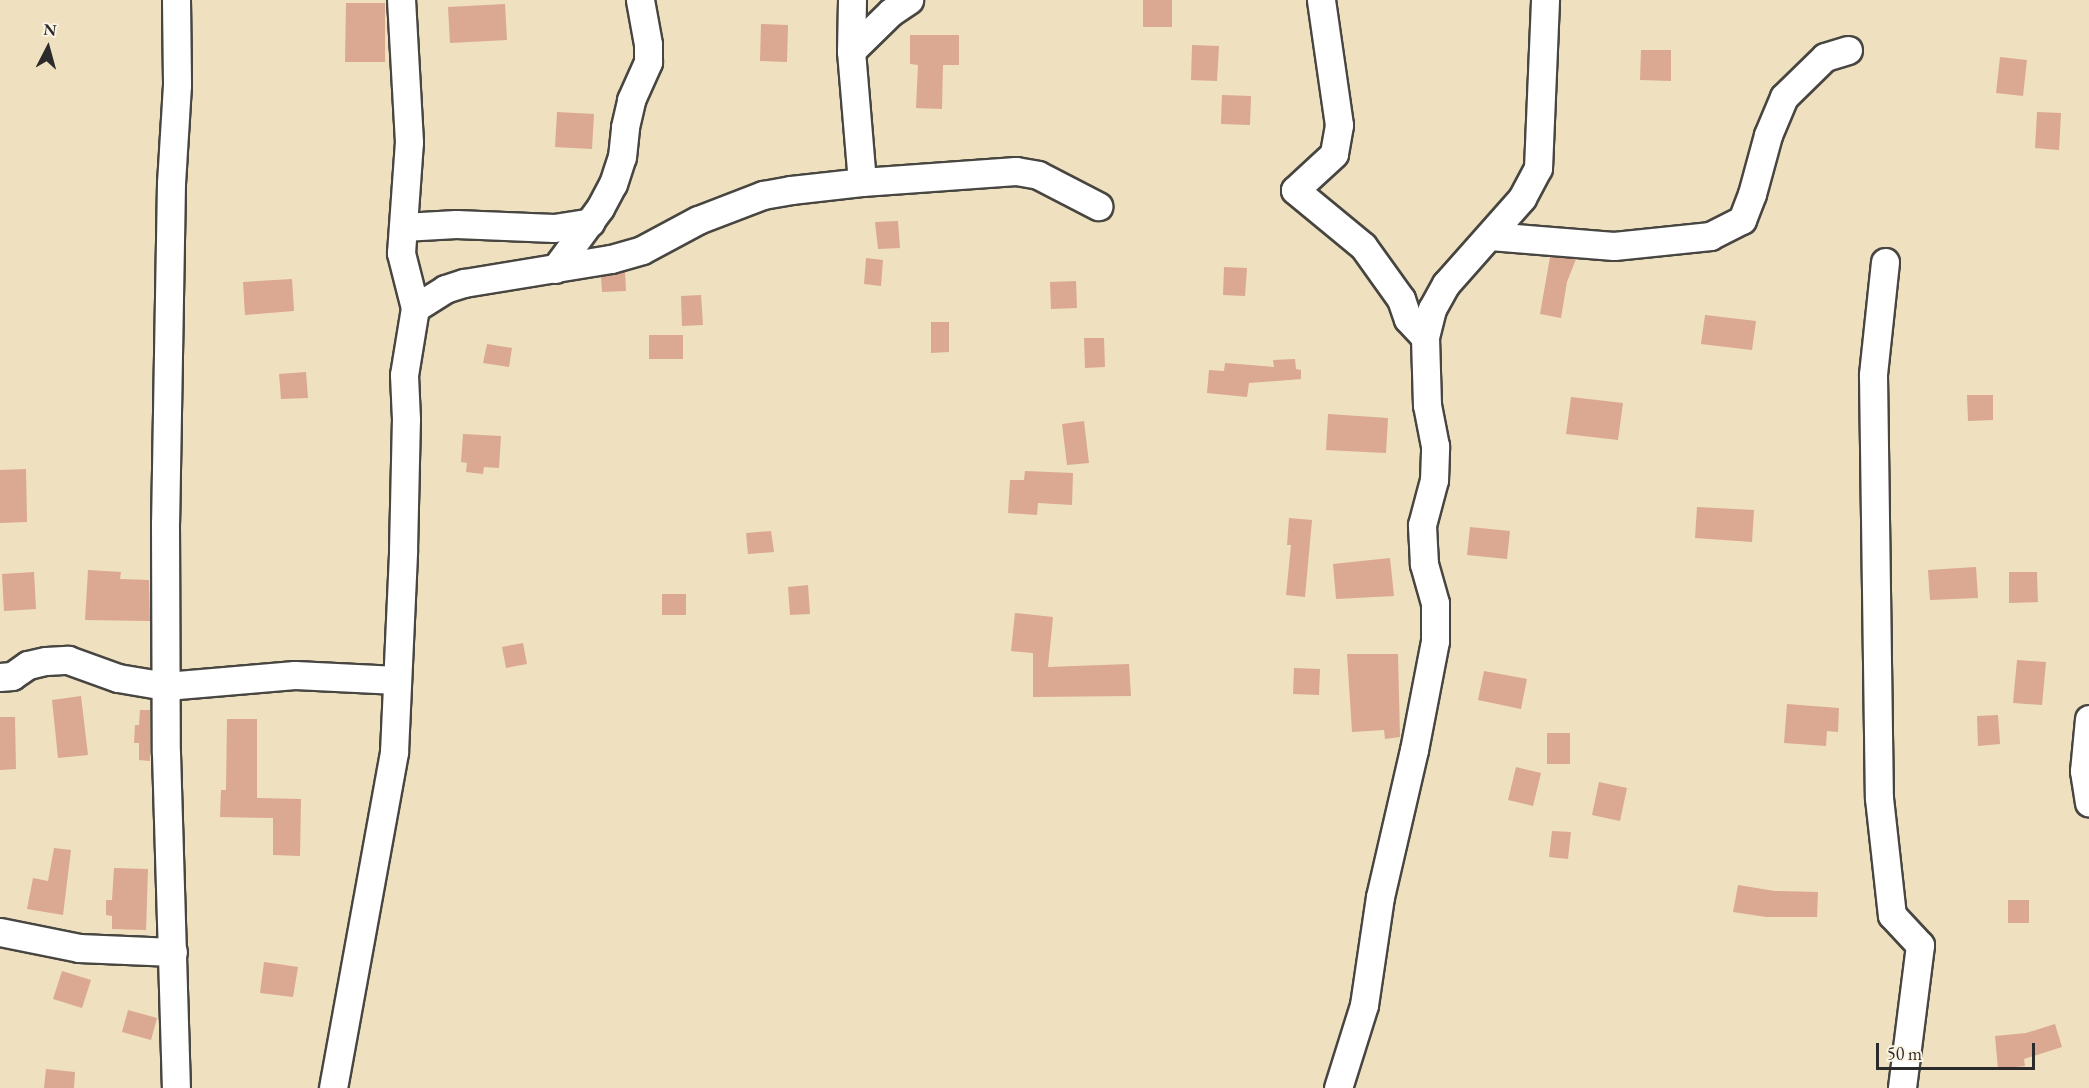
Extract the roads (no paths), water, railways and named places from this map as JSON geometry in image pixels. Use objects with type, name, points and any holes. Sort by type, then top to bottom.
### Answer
[{"type":"street","points":[[176,0],[177,85],[170,229],[166,686],[176,1088]]},
{"type":"street","points":[[333,1088],[394,752],[403,550],[406,419],[404,375],[415,308],[401,253],[408,142],[401,0]]},
{"type":"street","points":[[555,268],[591,222],[613,184],[622,157],[625,127],[632,100],[648,62],[648,44],[640,0]]},
{"type":"street","points":[[852,0],[851,51],[862,182]]},
{"type":"street","points":[[851,51],[891,12],[909,0]]},
{"type":"street","points":[[1321,0],[1339,125],[1334,154],[1295,190],[1363,246],[1401,299],[1408,319],[1425,338]]},
{"type":"street","points":[[1338,1088],[1364,1005],[1380,897],[1414,750],[1435,641],[1435,603],[1424,564],[1422,525],[1434,480],[1434,457],[1427,405],[1425,338],[1432,309],[1446,284],[1491,236],[1522,198],[1538,168],[1545,0]]},
{"type":"street","points":[[1491,236],[1614,246],[1710,236],[1742,220],[1752,194],[1768,135],[1784,97],[1825,57],[1848,50]]},
{"type":"street","points":[[415,308],[445,289],[642,250],[698,220],[763,195],[862,182],[1016,171],[1038,175],[1098,207]]},
{"type":"street","points":[[403,226],[456,224],[554,228],[591,222]]},
{"type":"street","points":[[1885,262],[1873,375],[1879,798],[1892,915],[1920,945],[1902,1088]]},
{"type":"street","points":[[0,677],[12,676],[28,665],[68,660],[118,678],[166,686],[295,675],[397,680]]},
{"type":"street","points":[[2089,719],[2084,771],[2089,803]]},
{"type":"street","points":[[0,932],[79,948],[173,952]]}]
